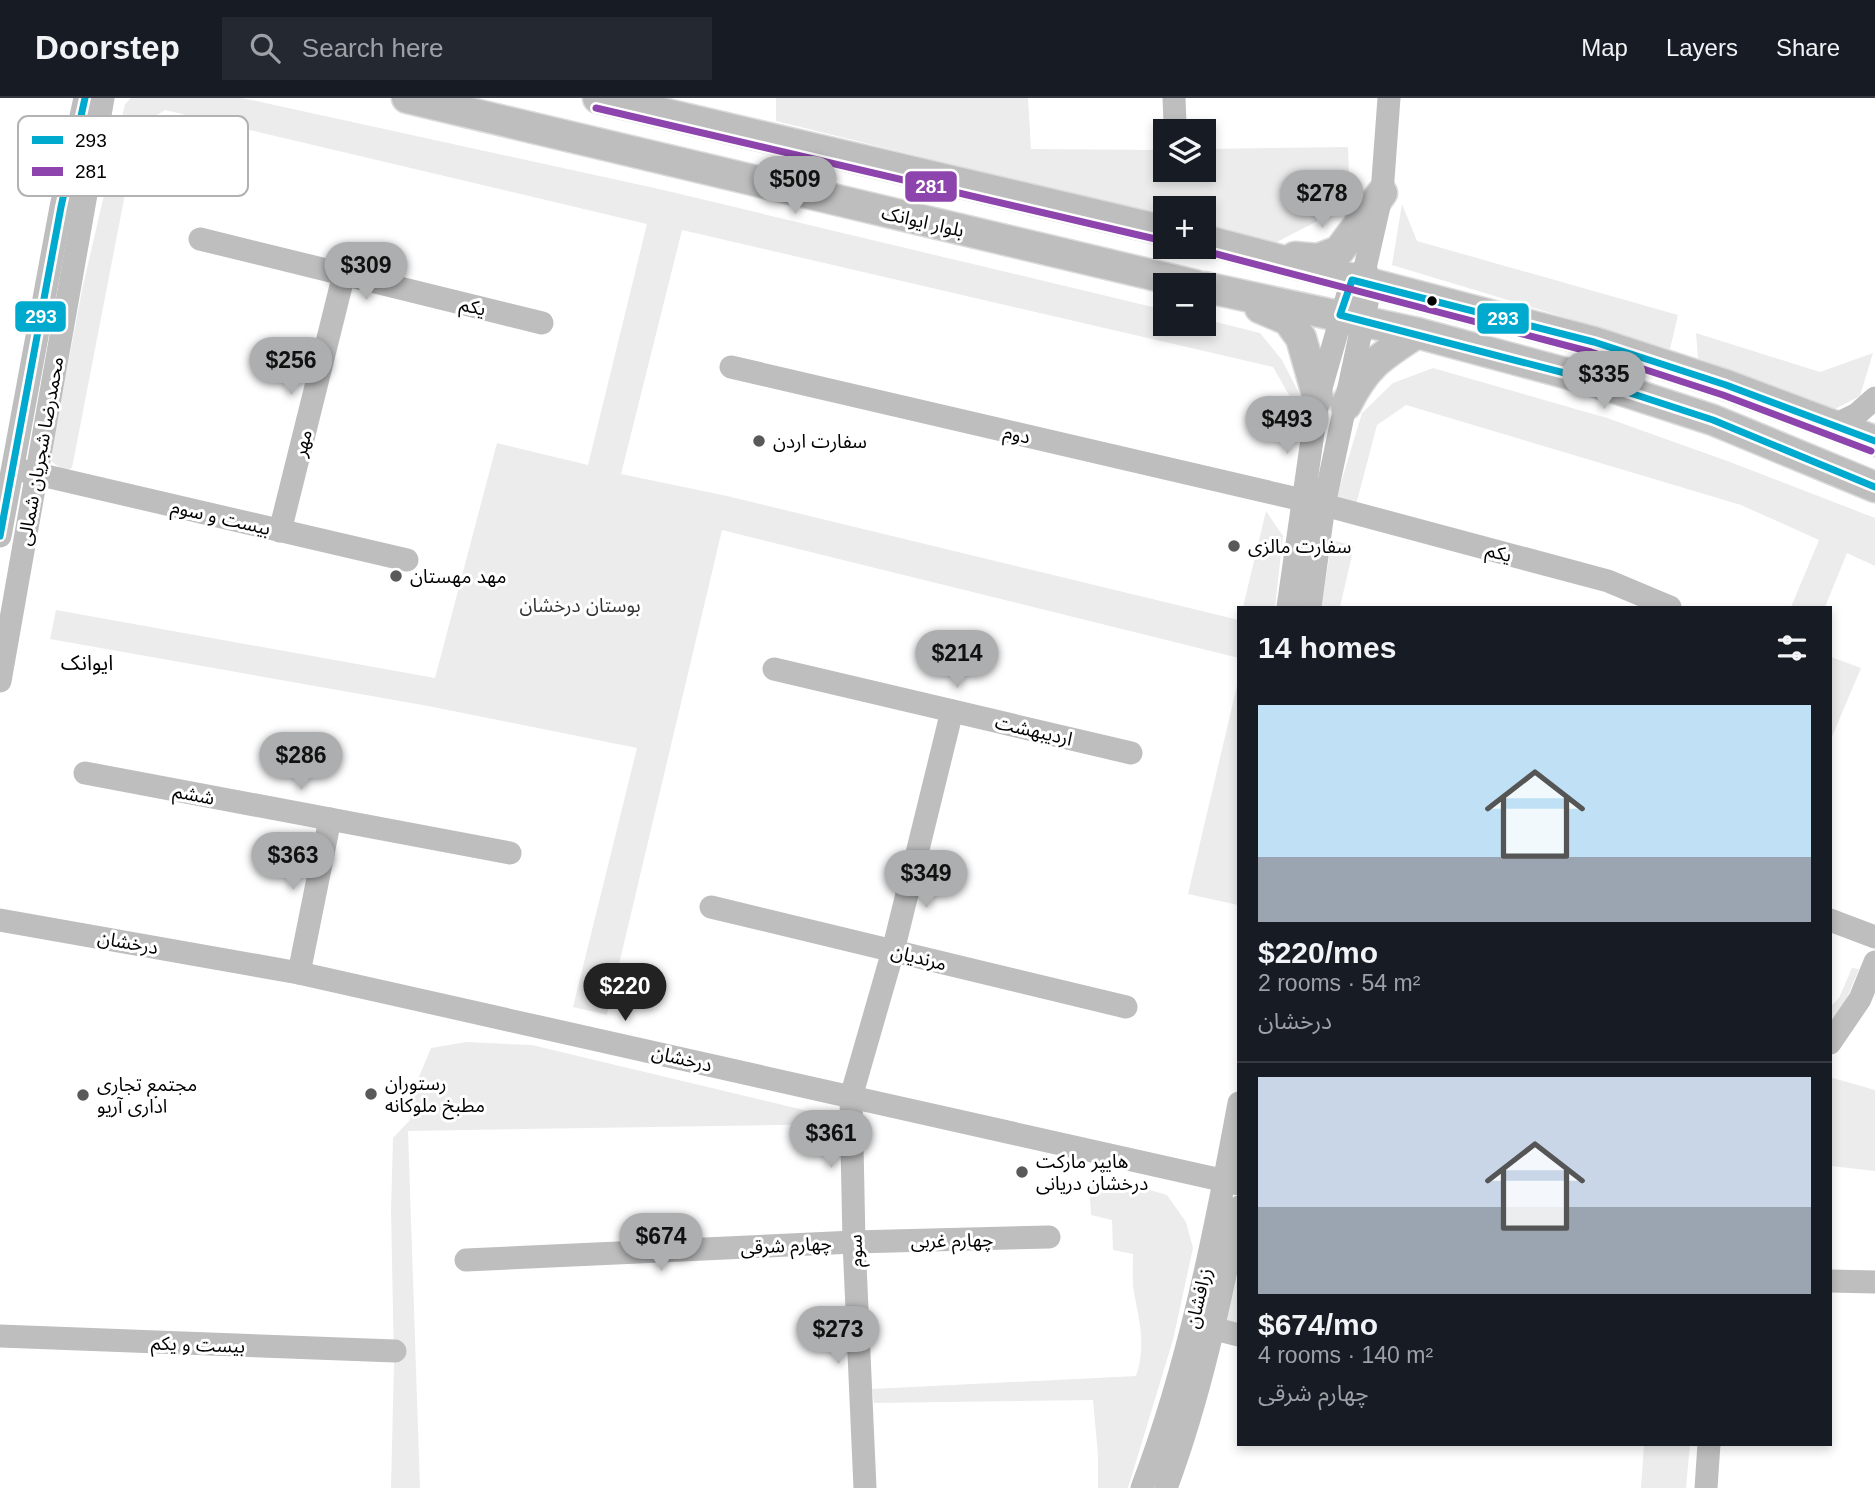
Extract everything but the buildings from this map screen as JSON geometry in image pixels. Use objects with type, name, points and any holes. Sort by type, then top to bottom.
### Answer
[{"type":"main road","name":"بلوار ایوانک","points":[[407,98],[1153,275]]},
{"type":"main road","points":[[598,98],[1153,228]]},
{"type":"main road","points":[[1253,252],[1318,259],[1339,251],[1382,193]]},
{"type":"main road","points":[[1216,243],[1363,277],[1594,342],[1726,385],[1875,441]]},
{"type":"main road","points":[[1216,290],[1417,333],[1584,377],[1700,415],[1875,487]]},
{"type":"main road","points":[[1216,290],[1288,320],[1301,338],[1332,402],[1384,354],[1417,333]]},
{"type":"street","name":"محمدرضا شجریان شمالی","points":[[81,116],[85,98]]},
{"type":"street","name":"محمدرضا شجریان شمالی","points":[[99,116],[103,98]]},
{"type":"street","points":[[1174,98],[1175,119]]},
{"type":"street","points":[[1288,606],[1314,503],[1332,402],[1382,193],[1390,98]]},
{"type":"street","name":"محمدرضا شجریان شمالی","points":[[0,681],[16,470],[63,196]]},
{"type":"street","name":"محمدرضا شجریان شمالی","points":[[0,536],[80,196]]},
{"type":"street","name":"یکم","points":[[200,240],[542,323]]},
{"type":"street","name":"مهر","points":[[280,531],[344,274]]},
{"type":"street","name":"دوم","points":[[731,367],[1314,503]]},
{"type":"street","points":[[1835,425],[1857,414],[1875,398]]},
{"type":"street","name":"بیست و سوم","points":[[16,470],[407,560]]},
{"type":"street","points":[[1310,606],[1314,503]]},
{"type":"street","name":"یکم","points":[[1314,503],[1608,581],[1668,606]]},
{"type":"street","name":"اردیبهشت","points":[[774,669],[1131,753]]},
{"type":"street","name":"سوم","points":[[865,1488],[854,1242],[851,1097],[893,951],[952,711]]},
{"type":"street","name":"ششم","points":[[85,773],[510,853]]},
{"type":"street","points":[[299,973],[330,819]]},
{"type":"street","name":"مرنديان","points":[[710,907],[1126,1007]]},
{"type":"street","name":"درخشان","points":[[0,920],[299,973],[1232,1182]]},
{"type":"street","points":[[1832,921],[1875,937]]},
{"type":"street","points":[[1832,1040],[1860,999],[1875,962]]},
{"type":"street","name":"زرافشان","points":[[1166,1488],[1180,1452],[1232,1182],[1237,1126]]},
{"type":"street","name":"زرافشان","points":[[1142,1488],[1204,1326],[1237,1214]]},
{"type":"street","name":"چهارم غربی","points":[[854,1242],[1049,1237]]},
{"type":"street","name":"چهارم شرقی","points":[[466,1260],[854,1242]]},
{"type":"street","points":[[1832,1281],[1875,1282]]},
{"type":"street","points":[[1204,1326],[1237,1334]]},
{"type":"street","name":"بیست و یکم","points":[[0,1336],[395,1352]]},
{"type":"street","points":[[1706,1488],[1709,1446]]},
{"type":"green space","name":"بوستان درخشان","points":[[131,98],[242,98],[659,189],[1153,307],[1153,336],[1216,336],[1216,322],[1260,333],[1282,360],[1300,395],[1293,402],[1273,367],[682,230],[621,474],[727,496],[1237,620],[1237,658],[722,530],[607,1015],[573,1007],[637,748],[428,706],[50,639],[56,610],[435,678],[497,443],[588,465],[647,224],[248,130],[248,116],[190,116],[165,110],[155,116],[122,116],[125,104]]},
{"type":"green space","points":[[776,98],[1028,98],[1031,149],[1153,150],[1153,182],[1216,182],[1216,149],[1348,147],[1350,204],[1275,243],[1216,229],[1216,196],[1153,196],[1153,214],[776,121]]},
{"type":"green space","points":[[104,196],[125,196],[72,468],[65,472],[50,460],[82,290]]},
{"type":"green space","points":[[1402,204],[1417,241],[1678,315],[1670,349],[1392,265]]},
{"type":"green space","points":[[1696,333],[1820,372],[1873,353],[1860,396],[1835,409],[1698,358]]},
{"type":"green space","points":[[1433,368],[1607,418],[1730,462],[1875,518],[1875,566],[1847,553],[1825,606],[1791,606],[1819,540],[1741,505],[1406,405],[1377,425],[1356,505],[1336,499],[1362,413],[1393,383]]},
{"type":"green space","points":[[1266,511],[1283,536],[1275,606],[1243,606]]},
{"type":"green space","points":[[1332,540],[1354,546],[1340,606],[1321,606]]},
{"type":"green space","points":[[1832,657],[1861,668],[1832,737]]},
{"type":"green space","points":[[1237,686],[1237,905],[1188,894]]},
{"type":"green space","points":[[1852,968],[1859,969],[1842,1010],[1832,1025],[1832,1005],[1839,998]]},
{"type":"green space","points":[[466,1042],[532,1045],[833,1117],[837,1124],[408,1131],[420,1488],[391,1488],[394,1362],[391,1210],[393,1138],[410,1120],[413,1091],[431,1048]]},
{"type":"green space","points":[[1832,1078],[1875,1090],[1875,1171],[1832,1166]]},
{"type":"green space","points":[[1089,1182],[1150,1190],[1167,1195],[1186,1222],[1193,1248],[1173,1340],[1128,1488],[1098,1488],[1093,1400],[874,1403],[872,1389],[1136,1376],[1141,1345],[1133,1288],[1133,1254],[1113,1250],[1112,1220],[1091,1215]]},
{"type":"green space","points":[[1237,1262],[1237,1327],[1227,1324],[1225,1314]]},
{"type":"green space","points":[[1644,1446],[1690,1446],[1686,1488],[1641,1488]]},
{"type":"transit line","name":"293","points":[[81,116],[85,98]]},
{"type":"transit line","name":"281","points":[[596,108],[1153,238]]},
{"type":"transit line","name":"293","points":[[0,536],[63,196]]},
{"type":"transit line","name":"281","points":[[1216,254],[1591,352],[1723,395],[1871,451]]},
{"type":"transit line","name":"293","points":[[1875,441],[1726,385],[1594,342],[1352,280],[1340,315],[1584,378],[1713,420],[1875,487]]},
{"type":"place","name":"سفارت اردن","points":[[759,441]]},
{"type":"place","name":"سفارت مالزی","points":[[1234,546]]},
{"type":"place","name":"مهد مهستان","points":[[396,576]]},
{"type":"place","name":"رستوران مطبخ ملوکانه","points":[[371,1094]]},
{"type":"place","name":"مجتمع تجاری اداری آريو","points":[[83,1095]]},
{"type":"place","name":"هایپر مارکت درخشان دریانی","points":[[1022,1172]]},
{"type":"district","name":"ایوانک","points":[[87,663]]}]
